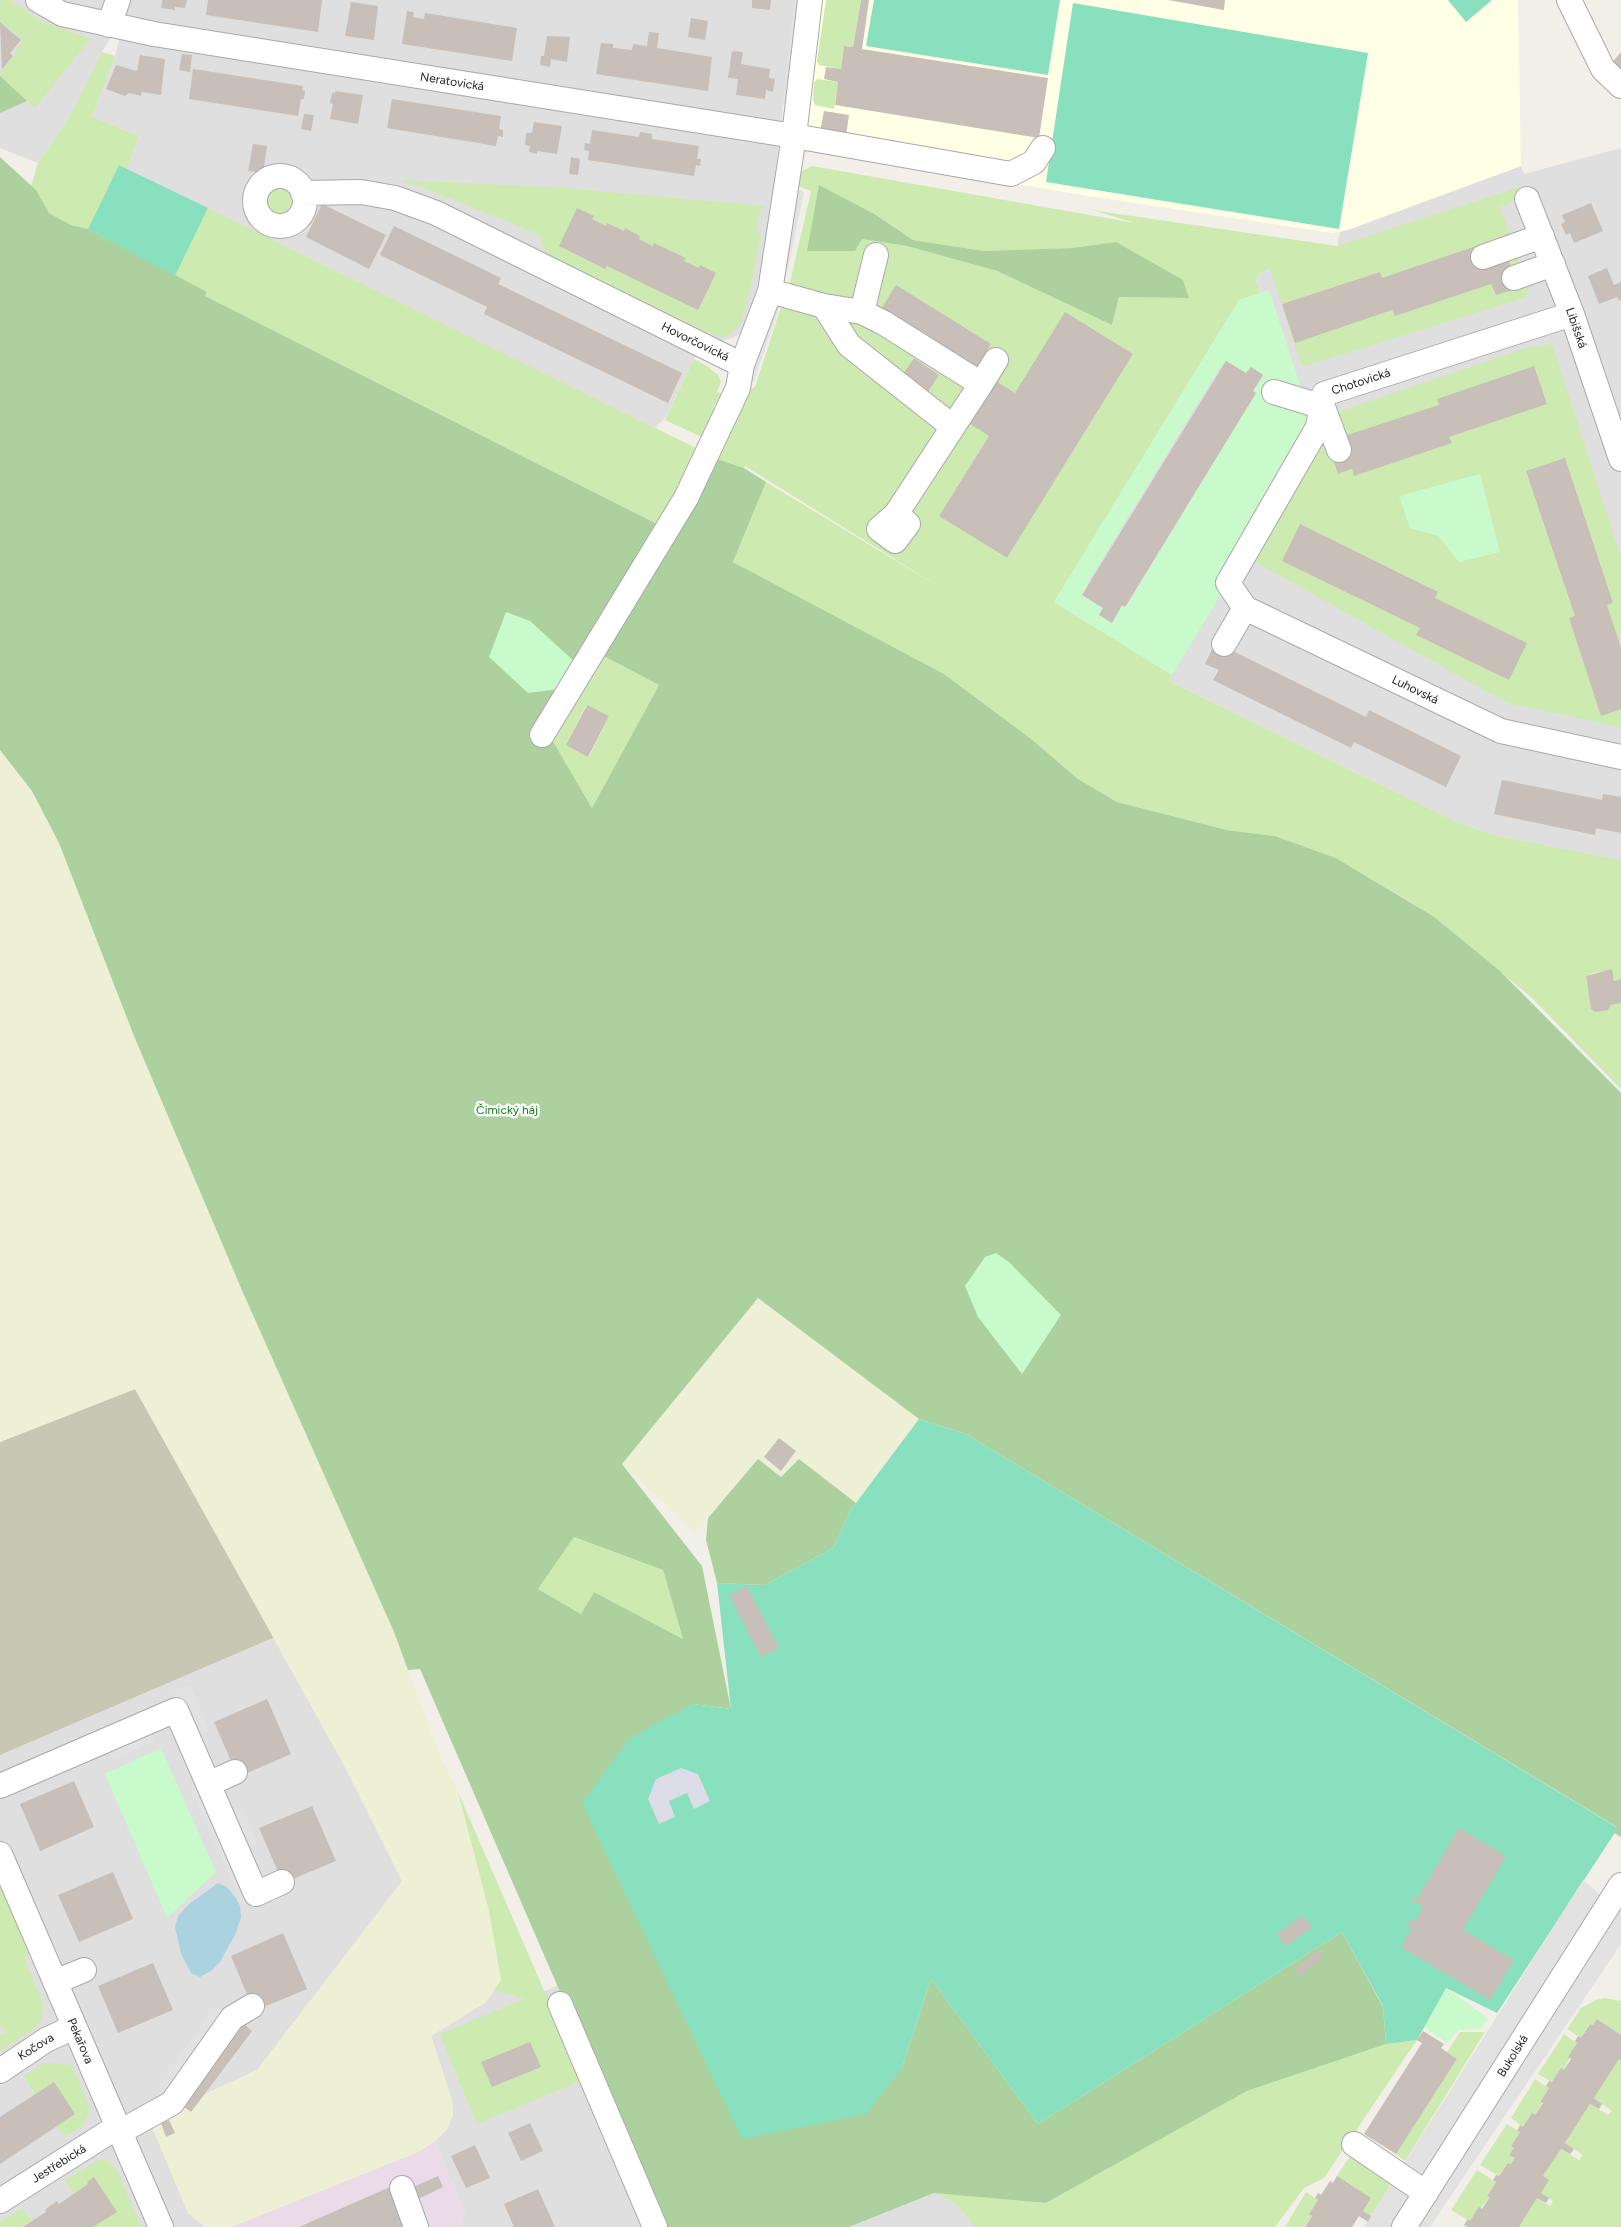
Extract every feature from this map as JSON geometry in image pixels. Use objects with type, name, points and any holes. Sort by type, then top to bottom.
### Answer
[{"type":"street","name":"Neratovická","points":[[38,0],[62,14],[163,36],[794,136],[1011,174],[1034,162],[1042,148]]},
{"type":"street","points":[[109,25],[118,0]]},
{"type":"street","name":"Hovorčovická","points":[[303,193],[361,192],[396,198],[436,214],[742,365],[770,292],[794,136],[810,0]]},
{"type":"street","points":[[1569,0],[1603,70],[1621,86]]},
{"type":"street","name":"Libišská","points":[[1527,199],[1572,314],[1621,459]]},
{"type":"street","points":[[1483,257],[1542,236]]},
{"type":"street","points":[[862,312],[876,255]]},
{"type":"street","points":[[1514,278],[1552,264]]},
{"type":"street","points":[[770,292],[824,306],[862,312],[884,323],[981,384]]},
{"type":"street","points":[[824,306],[849,344],[953,427]]},
{"type":"street","name":"Chotovická","points":[[1245,608],[1228,583],[1318,427],[1324,394],[1572,314]]},
{"type":"street","points":[[896,514],[996,360]]},
{"type":"street","points":[[542,736],[686,498],[738,388],[742,365]]},
{"type":"street","points":[[1274,392],[1323,407],[1338,450]]},
{"type":"street","points":[[1224,644],[1245,608]]},
{"type":"street","name":"Luhovská","points":[[1245,608],[1501,731],[1621,757]]},
{"type":"street","points":[[0,1786],[176,1710],[256,1894],[282,1882]]},
{"type":"street","points":[[208,1784],[235,1772]]},
{"type":"street","name":"Pekařova","points":[[0,1854],[161,2227]]},
{"type":"street","name":"Bukolská","points":[[1404,2227],[1621,1885]]},
{"type":"street","points":[[55,1982],[84,1970]]},
{"type":"street","points":[[560,2004],[654,2227]]},
{"type":"street","name":"Jestřebická","points":[[0,2201],[119,2130],[172,2103],[232,2018],[252,2006]]},
{"type":"street","name":"Kočova","points":[[0,2070],[46,2040],[74,2026]]},
{"type":"street","points":[[1354,2144],[1426,2193]]},
{"type":"street","points":[[402,2188],[416,2227]]},
{"type":"shaded area","points":[[0,0],[795,0],[777,160],[761,271],[749,321],[740,334],[730,339],[718,341],[708,338],[694,359],[666,417],[655,428],[127,169],[139,136],[92,117],[115,56],[126,14],[102,52],[71,114],[38,163],[0,148]]},
{"type":"shaded area","points":[[795,0],[803,0],[789,103],[783,104]]},
{"type":"shaded area","points":[[823,0],[1518,0],[1521,166],[1348,230],[1332,233],[1070,193],[806,148],[811,89]]},
{"type":"shaded area","points":[[1621,148],[1621,860],[1494,835],[1459,823],[1169,681],[1172,675],[1054,602],[1239,300],[1260,293],[1256,280],[1260,273],[1337,246],[1340,232],[1521,166],[1524,174]]},
{"type":"shaded area","points":[[795,188],[804,192],[780,306],[754,381],[746,389]]},
{"type":"shaded area","points":[[0,750],[32,791],[59,843],[134,1036],[241,1288],[394,1632],[441,1757],[458,1792],[489,1911],[501,1980],[486,2002],[431,2036],[452,2100],[453,2115],[447,2129],[435,2141],[418,2152],[231,2227],[205,2227],[188,2213],[149,2120],[257,2070],[402,1881],[343,1763],[135,1389],[0,1442]]},
{"type":"shaded area","points":[[758,1298],[919,1419],[856,1503],[799,1459],[781,1477],[758,1459],[694,1532],[622,1464]]},
{"type":"shaded area","points":[[135,1389],[343,1763],[403,1881],[257,2070],[149,2120],[193,2217],[205,2227],[0,2227],[0,1442]]},
{"type":"shaded area","points":[[135,1389],[275,1637],[0,1755],[0,1442]]},
{"type":"shaded area","points":[[190,1684],[210,1731],[189,1740],[169,1693]]},
{"type":"shaded area","points":[[147,1723],[155,1741],[113,1760],[106,1740]]},
{"type":"shaded area","points":[[681,1768],[698,1774],[710,1801],[694,1809],[687,1793],[669,1801],[675,1817],[659,1824],[648,1799],[656,1779]]},
{"type":"shaded area","points":[[206,1780],[223,1818],[243,1809],[258,1843],[238,1852],[258,1899],[243,1906],[190,1787]]},
{"type":"shaded area","points":[[1583,1880],[1621,1912],[1621,1944],[1430,2227],[1364,2227]]},
{"type":"shaded area","points":[[557,1986],[662,2227],[459,2227],[465,2213],[435,2141],[447,2129],[453,2115],[452,2100],[431,2036],[486,2002],[494,1990],[525,1999]]},
{"type":"shaded area","points":[[216,2005],[232,2018],[174,2100],[157,2087]]},
{"type":"shaded area","points":[[435,2141],[465,2213],[459,2227],[231,2227],[418,2152]]},
{"type":"shaded area","points":[[934,2193],[957,2205],[974,2227],[849,2227]]},
{"type":"green space","points":[[0,0],[10,0],[40,20],[90,39],[35,108],[0,76],[0,72],[17,52],[16,49],[23,40],[0,21]]},
{"type":"green space","points":[[826,0],[861,0],[853,47],[844,46],[841,69],[819,65],[817,61]]},
{"type":"green space","points":[[874,0],[1060,0],[1048,75],[866,46]]},
{"type":"green space","points":[[1448,0],[1492,0],[1466,22]]},
{"type":"green space","points":[[1073,3],[1368,53],[1339,229],[1046,182]]},
{"type":"green space","points":[[102,52],[115,56],[92,117],[139,136],[127,169],[119,165],[88,229],[71,225],[49,213],[31,186],[38,163],[71,114]]},
{"type":"green space","points":[[0,76],[27,101],[0,113]]},
{"type":"green space","points":[[817,79],[838,82],[834,109],[815,105],[813,100],[814,83]]},
{"type":"green space","name":"Čimický háj","points":[[0,157],[36,190],[49,213],[71,225],[88,229],[207,292],[205,296],[661,526],[714,458],[744,468],[766,482],[733,562],[944,674],[1030,738],[1078,779],[1117,802],[1227,830],[1275,836],[1336,858],[1433,916],[1500,971],[1621,1093],[1621,1837],[1614,1833],[1617,1827],[966,1434],[919,1419],[758,1298],[622,1464],[702,1566],[731,1709],[693,1704],[902,2068],[931,1979],[1038,2124],[1342,1932],[1383,2007],[1386,2044],[1247,2091],[1046,2203],[934,2193],[849,2227],[662,2227],[420,1669],[408,1670],[394,1632],[241,1288],[134,1036],[59,843],[32,791],[0,750]],"holes":[[[598,653],[659,685],[592,808],[551,738]],[[574,1537],[663,1570],[683,1639],[594,1592],[581,1614],[538,1589]]]},
{"type":"green space","points":[[119,165],[208,208],[175,276],[88,229]]},
{"type":"green space","points":[[812,166],[1135,223],[1092,210],[1337,246],[1516,188],[1529,186],[1533,192],[1500,207],[1529,292],[1524,298],[1302,367],[1270,269],[1260,273],[1256,280],[1260,293],[1239,300],[1054,602],[1172,675],[1169,681],[1459,823],[1494,835],[1621,860],[1621,979],[1614,981],[1612,970],[1589,974],[1586,978],[1591,1009],[1608,1010],[1611,1005],[1621,1003],[1621,1089],[1531,997],[1433,916],[1404,898],[1336,858],[1275,836],[1227,830],[1117,802],[1078,779],[1030,738],[944,674],[733,562],[766,482],[949,593],[745,466],[744,468],[714,458],[745,393],[755,387],[782,304],[785,304],[811,191],[795,185],[797,174]],"holes":[[[876,215],[913,240],[984,251],[1071,248],[1116,242],[1189,298],[1119,297],[1112,325],[997,271],[907,246],[862,239]],[[1507,255],[1518,288],[1496,295],[1491,284],[1395,316],[1392,310],[1296,342],[1282,304],[1379,272],[1382,278],[1430,262]],[[896,286],[991,344],[973,374],[932,339]],[[1133,354],[1007,558],[939,516],[989,436],[993,379],[1015,393]],[[914,358],[939,375],[928,391],[903,374]]]},
{"type":"green space","points":[[403,180],[566,188],[764,206],[765,209],[761,208],[756,232],[761,234],[741,324],[725,338],[714,335],[546,254],[541,238],[533,232],[424,188],[403,182]],"holes":[[[577,209],[606,226],[608,223],[624,231],[625,229],[640,235],[639,239],[653,246],[655,243],[685,258],[684,261],[699,268],[700,265],[716,273],[698,310],[607,266],[605,269],[559,246]]]},
{"type":"green space","points":[[280,184],[292,189],[297,201],[292,213],[280,218],[268,213],[263,201],[268,189]]},
{"type":"green space","points":[[819,185],[876,215],[913,240],[984,251],[1071,248],[1116,242],[1183,280],[1189,298],[1119,297],[1112,325],[997,271],[907,246],[862,239],[855,251],[807,251]]},
{"type":"green space","points":[[208,208],[700,450],[661,526],[205,296],[207,292],[175,276]]},
{"type":"green space","points":[[1269,290],[1317,436],[1172,675],[1054,602],[1239,300]],"holes":[[[1226,361],[1246,373],[1251,367],[1263,375],[1253,391],[1256,393],[1126,607],[1122,605],[1112,623],[1099,615],[1103,608],[1087,584],[1217,372]]]},
{"type":"green space","points":[[1552,344],[1621,557],[1621,648],[1607,605],[1613,603],[1565,458],[1526,471],[1575,616],[1569,619],[1601,715],[1621,709],[1621,727],[1507,703],[1252,560],[1341,411],[1525,348]],"holes":[[[1533,366],[1546,404],[1449,437],[1451,443],[1355,475],[1352,469],[1338,474],[1332,455],[1439,405],[1437,399]],[[1300,525],[1392,570],[1435,598],[1509,680],[1417,635],[1420,628],[1282,561]]]},
{"type":"green space","points":[[694,359],[707,366],[719,376],[721,382],[717,392],[722,394],[713,407],[724,412],[710,441],[665,420]]},
{"type":"green space","points":[[1480,474],[1500,552],[1459,562],[1438,536],[1410,528],[1399,496]]},
{"type":"green space","points":[[506,612],[530,621],[575,662],[559,689],[528,693],[489,657]]},
{"type":"green space","points":[[598,653],[659,685],[592,808],[551,738]],"holes":[[[586,705],[609,716],[589,757],[566,745]]]},
{"type":"green space","points":[[996,1253],[1009,1262],[1061,1315],[1022,1374],[978,1317],[965,1286],[985,1257]]},
{"type":"green space","points":[[919,1419],[966,1434],[1618,1828],[1497,2013],[1446,1988],[1417,2040],[1386,2044],[1383,2006],[1342,1932],[1038,2124],[931,1979],[902,2068],[866,2114],[742,2139],[582,1803],[630,1738],[693,1704],[731,1709],[717,1583],[765,1585],[833,1548],[850,1511]]},
{"type":"green space","points":[[758,1459],[781,1477],[799,1459],[856,1503],[850,1511],[833,1548],[765,1585],[717,1583],[706,1540],[708,1518]]},
{"type":"green space","points":[[574,1537],[663,1570],[683,1639],[594,1592],[581,1614],[538,1589]]},
{"type":"green space","points":[[161,1748],[216,1872],[167,1918],[105,1774]]},
{"type":"green space","points":[[458,1792],[583,2080],[477,2124],[440,2034],[524,1999],[494,1990],[501,1980],[489,1911]],"holes":[[[481,2062],[541,2067],[492,2087]]]},
{"type":"green space","points":[[0,1882],[31,1955],[24,1958],[44,2006],[42,2017],[36,2027],[0,2051],[0,2035],[6,2032],[0,2025]]},
{"type":"green space","points":[[1446,1988],[1488,2018],[1481,2029],[1459,2030],[1447,2043],[1424,2027]]},
{"type":"green space","points":[[1605,1998],[1621,2001],[1621,2035],[1597,2019],[1593,2025],[1589,2024],[1581,2038],[1567,2029],[1581,2008],[1596,2000]]},
{"type":"green space","points":[[1460,2032],[1485,2032],[1405,2161],[1396,2154],[1457,2059],[1447,2052]]},
{"type":"green space","points":[[1564,2034],[1577,2043],[1564,2070],[1552,2082],[1538,2074]]},
{"type":"green space","points":[[1417,2040],[1324,2178],[1304,2188],[1275,2227],[974,2227],[957,2205],[934,2193],[1046,2203],[1247,2091],[1386,2044]]},
{"type":"green space","points":[[1619,2059],[1621,2061],[1621,2227],[1519,2227],[1537,2198],[1550,2206],[1553,2201],[1541,2193],[1543,2176],[1561,2149],[1579,2160],[1583,2155],[1565,2143],[1590,2104],[1608,2115],[1612,2111],[1594,2098]]},
{"type":"green space","points":[[42,2064],[72,2065],[89,2106],[89,2113],[82,2126],[65,2137],[57,2126],[75,2114],[54,2082],[35,2094],[24,2076]]},
{"type":"green space","points":[[1535,2079],[1549,2088],[1540,2101],[1542,2103],[1535,2115],[1523,2127],[1511,2118]]},
{"type":"green space","points":[[1507,2124],[1520,2132],[1511,2146],[1514,2148],[1510,2155],[1515,2158],[1511,2164],[1508,2163],[1499,2176],[1480,2165]]},
{"type":"green space","points":[[1350,2156],[1392,2182],[1371,2216],[1363,2211],[1337,2176]]},
{"type":"green space","points":[[98,2160],[105,2160],[116,2168],[141,2227],[93,2227],[116,2212],[94,2177],[74,2194],[64,2180]]},
{"type":"green space","points":[[1477,2170],[1496,2182],[1487,2195],[1490,2197],[1470,2221],[1451,2210]]},
{"type":"green space","points":[[1306,2192],[1318,2200],[1309,2214],[1312,2216],[1304,2227],[1285,2227]]},
{"type":"green space","points":[[22,2208],[32,2222],[23,2227],[0,2227],[0,2222]]},
{"type":"water","points":[[218,1883],[227,1887],[236,1898],[240,1906],[241,1917],[236,1933],[220,1962],[211,1971],[200,1977],[191,1973],[181,1954],[175,1927],[178,1916],[188,1905]]},
{"type":"building","points":[[162,0],[187,0],[185,8],[175,7],[175,10],[161,8]]},
{"type":"building","points":[[208,0],[322,0],[318,32],[206,15]]},
{"type":"building","points":[[752,0],[771,0],[770,10],[752,8]]},
{"type":"building","points":[[861,0],[869,0],[862,49],[1048,78],[1039,138],[835,105],[838,82],[824,79],[826,67],[841,69],[844,46],[853,47]]},
{"type":"building","points":[[1168,0],[1225,0],[1224,10]]},
{"type":"building","points":[[351,2],[378,6],[374,40],[345,36]]},
{"type":"building","points":[[407,11],[414,12],[413,17],[424,19],[425,13],[517,28],[512,61],[402,44]]},
{"type":"building","points":[[691,18],[708,21],[705,40],[688,37]]},
{"type":"building","points":[[0,22],[21,40],[10,53],[13,56],[2,69]]},
{"type":"building","points":[[649,32],[659,33],[657,48],[712,57],[708,91],[596,74],[601,43],[613,44],[613,48],[632,50],[633,44],[647,46]]},
{"type":"building","points":[[547,36],[570,37],[567,62],[551,59],[550,67],[540,65],[541,56],[544,56]]},
{"type":"building","points":[[732,51],[743,52],[741,64],[770,69],[769,78],[775,79],[773,92],[766,90],[765,99],[736,95],[738,79],[728,78]]},
{"type":"building","points":[[1621,52],[1621,74],[1610,65]]},
{"type":"building","points":[[182,54],[192,55],[190,72],[179,70]]},
{"type":"building","points":[[140,55],[165,59],[161,95],[142,92],[141,96],[129,93],[125,96],[106,89],[116,65],[137,71]]},
{"type":"building","points":[[193,69],[303,86],[302,90],[305,91],[304,99],[301,99],[298,116],[189,99]]},
{"type":"building","points":[[335,91],[363,95],[358,124],[330,119],[333,104],[330,103],[332,93],[335,93]]},
{"type":"building","points":[[392,99],[501,116],[499,129],[503,130],[503,137],[498,136],[496,146],[387,128]]},
{"type":"building","points":[[824,111],[849,115],[846,136],[820,132]]},
{"type":"building","points":[[304,114],[314,115],[311,131],[301,129]]},
{"type":"building","points":[[534,122],[562,126],[557,154],[537,151],[537,154],[529,152],[530,146],[525,145],[526,133],[532,133]]},
{"type":"building","points":[[592,130],[639,137],[640,132],[652,134],[652,139],[699,146],[697,159],[701,159],[700,166],[696,165],[694,176],[588,160],[589,151],[584,150],[585,143],[590,144]]},
{"type":"building","points":[[253,144],[267,146],[263,173],[248,171]]},
{"type":"building","points":[[571,157],[580,159],[578,175],[569,174]]},
{"type":"building","points":[[1591,203],[1603,231],[1574,243],[1570,233],[1566,235],[1561,224],[1565,222],[1562,215]]},
{"type":"building","points":[[322,204],[386,235],[369,269],[306,237]]},
{"type":"building","points":[[577,208],[594,216],[592,219],[606,226],[607,223],[624,231],[625,228],[640,236],[639,239],[653,246],[654,243],[686,258],[684,261],[699,268],[700,265],[716,273],[698,310],[607,266],[605,269],[559,246]]},
{"type":"building","points":[[394,226],[501,278],[498,284],[682,373],[668,403],[484,314],[487,307],[380,255]]},
{"type":"building","points":[[1479,245],[1485,262],[1507,255],[1518,288],[1496,295],[1491,284],[1395,316],[1392,310],[1295,343],[1282,304],[1380,272],[1382,278]]},
{"type":"building","points":[[1607,268],[1614,285],[1621,282],[1621,300],[1619,301],[1617,297],[1599,304],[1588,276]]},
{"type":"building","points":[[896,285],[991,344],[973,374],[928,346],[932,339],[882,308]]},
{"type":"building","points":[[1065,312],[1133,354],[1007,558],[939,516],[989,436],[967,422],[993,379],[1015,393]]},
{"type":"building","points":[[914,358],[939,375],[928,392],[903,374]]},
{"type":"building","points":[[1226,361],[1246,373],[1251,367],[1263,375],[1253,391],[1256,393],[1125,607],[1122,605],[1112,623],[1099,615],[1103,608],[1082,595]]},
{"type":"building","points":[[1534,366],[1547,404],[1449,437],[1452,443],[1354,476],[1352,469],[1338,474],[1332,455],[1341,437],[1439,405],[1437,399]]},
{"type":"building","points":[[1565,458],[1613,603],[1607,605],[1621,648],[1621,709],[1601,716],[1569,618],[1575,616],[1526,471]]},
{"type":"building","points":[[1300,524],[1438,592],[1435,598],[1527,643],[1509,680],[1416,635],[1420,628],[1282,561]]},
{"type":"building","points":[[1214,645],[1229,649],[1366,717],[1369,710],[1461,756],[1446,787],[1354,742],[1351,748],[1213,680],[1219,670],[1205,664]]},
{"type":"building","points":[[587,705],[609,716],[588,757],[566,745]]},
{"type":"building","points":[[1502,780],[1602,800],[1603,794],[1621,797],[1621,833],[1596,828],[1595,835],[1494,814]]},
{"type":"building","points":[[1612,969],[1614,981],[1621,979],[1621,1003],[1611,1005],[1608,1010],[1595,1012],[1591,1009],[1586,976]]},
{"type":"building","points":[[779,1438],[796,1451],[781,1471],[764,1457]]},
{"type":"building","points":[[747,1586],[779,1648],[761,1657],[729,1595]]},
{"type":"building","points":[[267,1699],[291,1754],[238,1777],[214,1722]]},
{"type":"building","points":[[74,1781],[94,1827],[40,1851],[20,1804]]},
{"type":"building","points":[[312,1806],[336,1861],[283,1883],[259,1828]]},
{"type":"building","points":[[1459,1828],[1506,1856],[1463,1930],[1514,1960],[1490,2000],[1401,1947],[1412,1928],[1406,1925],[1410,1919],[1415,1922],[1423,1907],[1411,1900],[1413,1897],[1417,1899]]},
{"type":"building","points":[[113,1872],[133,1919],[79,1942],[58,1895]]},
{"type":"building","points":[[1303,1915],[1312,1928],[1285,1946],[1277,1934]]},
{"type":"building","points":[[283,1933],[307,1989],[254,2011],[231,1956]]},
{"type":"building","points":[[1319,1950],[1324,1957],[1300,1976],[1294,1970]]},
{"type":"building","points":[[153,1963],[173,2010],[118,2033],[98,1986]]},
{"type":"building","points":[[1597,2019],[1621,2035],[1621,2061],[1619,2059],[1594,2098],[1602,2104],[1599,2109],[1590,2104],[1565,2143],[1574,2149],[1570,2154],[1561,2149],[1543,2176],[1549,2180],[1541,2193],[1549,2198],[1546,2203],[1537,2198],[1519,2227],[1468,2227],[1464,2225],[1468,2219],[1470,2221],[1479,2207],[1482,2209],[1490,2197],[1487,2196],[1496,2182],[1493,2180],[1496,2175],[1499,2176],[1508,2163],[1511,2164],[1515,2158],[1509,2155],[1514,2148],[1511,2146],[1520,2132],[1517,2131],[1520,2125],[1523,2127],[1532,2113],[1535,2115],[1543,2103],[1540,2102],[1549,2088],[1546,2086],[1549,2081],[1552,2082],[1561,2068],[1564,2070],[1571,2059],[1568,2057],[1577,2043],[1575,2041],[1578,2036],[1581,2038],[1590,2024],[1593,2025]]},
{"type":"building","points":[[241,2022],[252,2031],[191,2112],[180,2104]]},
{"type":"building","points":[[1423,2031],[1444,2044],[1441,2048],[1457,2059],[1396,2154],[1364,2134],[1422,2043],[1417,2040]]},
{"type":"building","points":[[530,2042],[541,2067],[492,2087],[481,2062]]},
{"type":"building","points":[[54,2082],[75,2114],[0,2164],[0,2117]]},
{"type":"building","points":[[169,2120],[175,2133],[166,2137],[161,2123]]},
{"type":"building","points":[[530,2123],[543,2151],[521,2161],[508,2133]]},
{"type":"building","points":[[475,2145],[490,2178],[466,2188],[451,2156]]},
{"type":"building","points":[[438,2176],[443,2187],[416,2200],[411,2188]]},
{"type":"building","points":[[1337,2176],[1371,2198],[1363,2211],[1371,2216],[1368,2222],[1359,2216],[1352,2227],[1305,2227],[1312,2216],[1309,2214],[1318,2200],[1315,2198],[1318,2193],[1321,2195],[1330,2181],[1333,2183]]},
{"type":"building","points":[[94,2177],[117,2212],[93,2227],[23,2227],[46,2212],[45,2210],[57,2201],[59,2204],[88,2184],[87,2182]]},
{"type":"building","points":[[390,2187],[407,2227],[299,2227]]},
{"type":"building","points":[[538,2189],[555,2227],[514,2227],[504,2204]]}]
